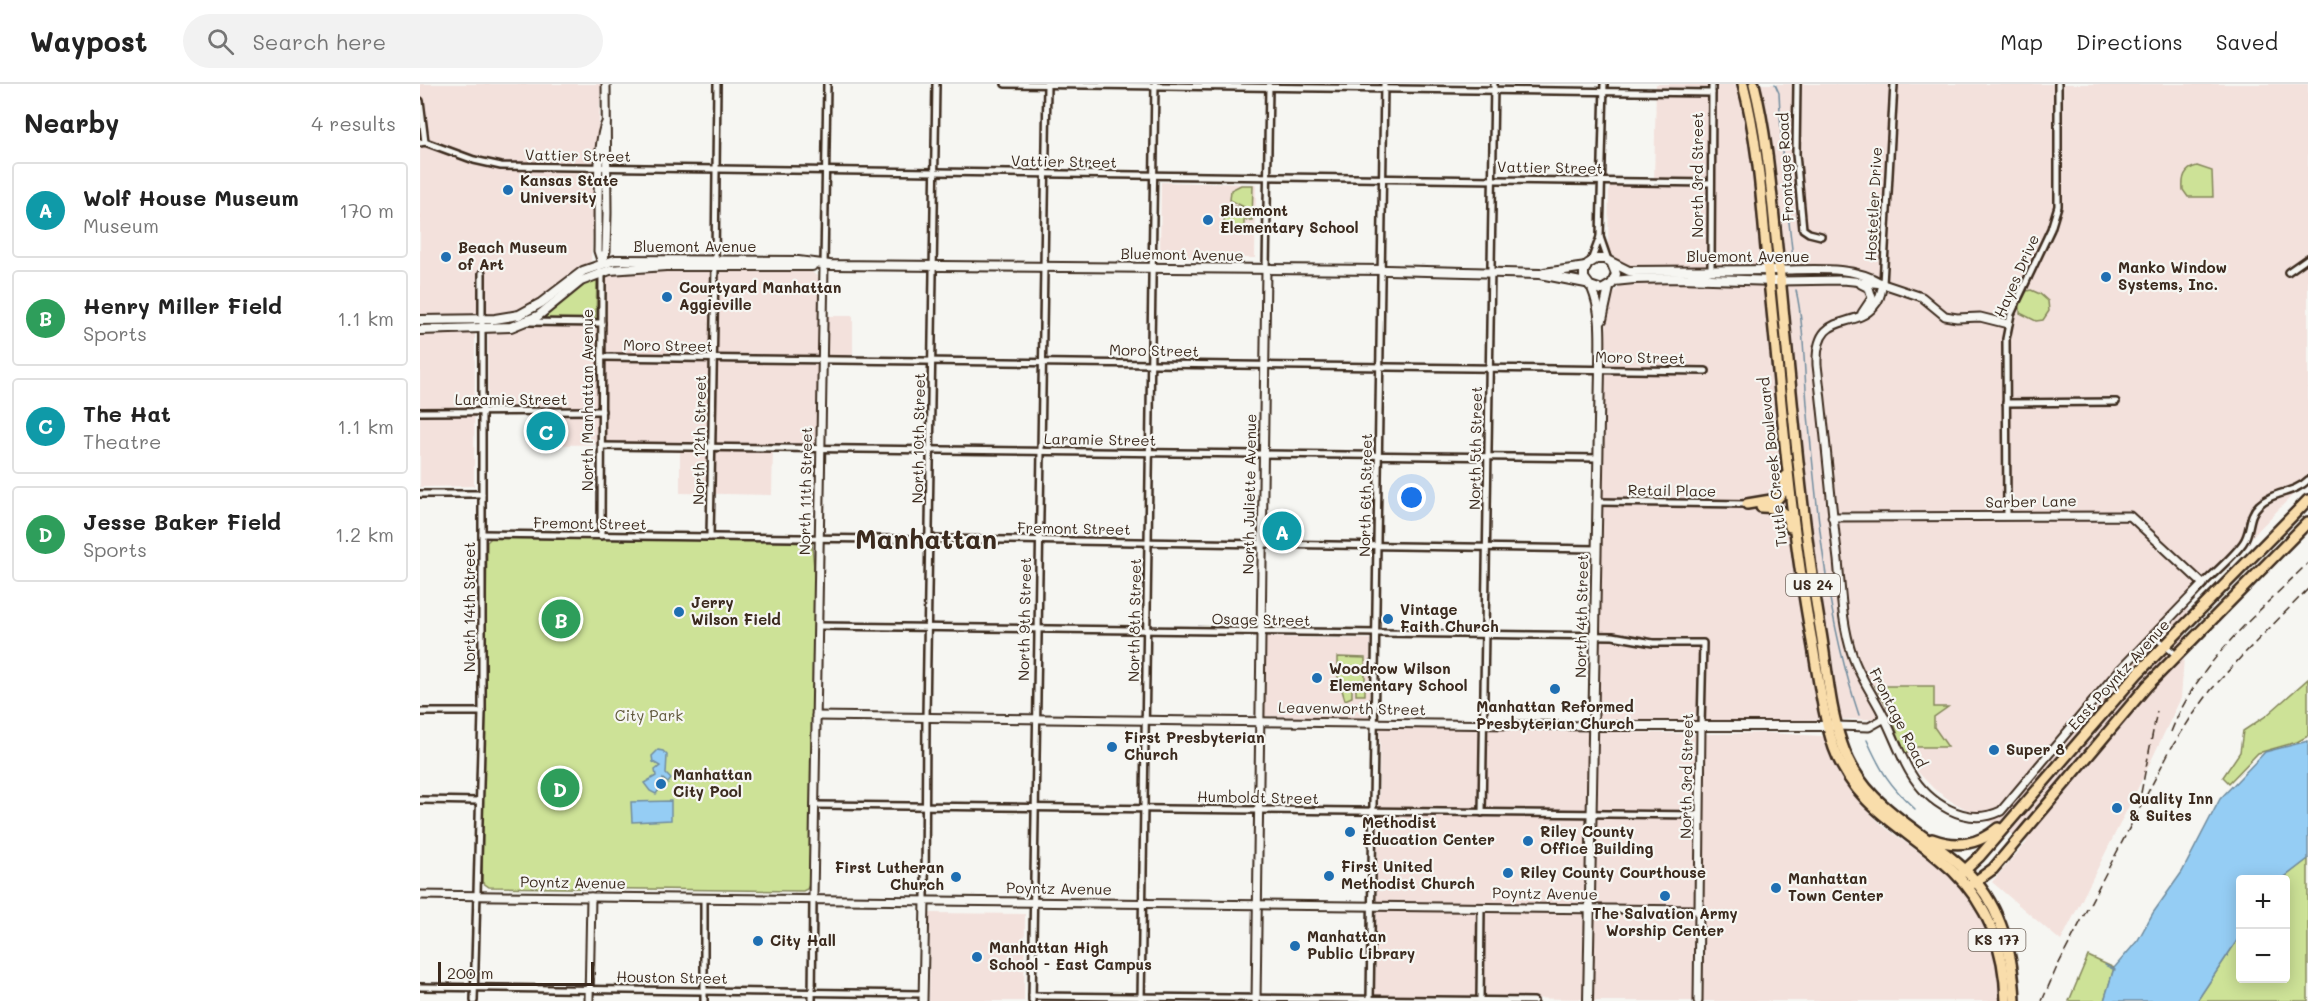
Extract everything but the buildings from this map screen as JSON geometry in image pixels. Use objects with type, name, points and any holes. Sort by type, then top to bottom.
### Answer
[{"type":"highway","name":"Tuttle Creek Boulevard","points":[[1743,84],[1756,146],[1797,551],[1832,726],[1859,780],[1876,800],[1916,832],[1962,873],[1971,884]]},
{"type":"highway","name":"Tuttle Creek Boulevard","points":[[1754,84],[1765,139],[1807,543],[1834,747],[1843,770],[1857,791],[1887,821],[1943,863],[1962,873]]},
{"type":"highway","points":[[1747,504],[1777,499],[1783,492],[1785,484],[1783,416]]},
{"type":"highway","name":"East Poyntz Avenue","points":[[1962,873],[2165,645],[2308,500]]},
{"type":"highway","points":[[1747,504],[1777,508],[1785,513],[1797,551]]},
{"type":"highway","name":"East Poyntz Avenue","points":[[1971,884],[1993,869],[2123,713],[2176,655],[2308,522]]},
{"type":"highway","name":"US 24","points":[[1916,832],[1941,842],[1965,844],[1982,839],[2007,823]]},
{"type":"highway","points":[[1990,903],[1987,885],[1993,869]]},
{"type":"highway","name":"KS 177","points":[[1971,884],[1990,903],[2008,948],[2013,975],[2014,1001]]},
{"type":"highway","name":"KS 177","points":[[1971,884],[1997,940],[2004,973],[2006,1001]]},
{"type":"main road","points":[[1601,258],[1610,262],[1616,274],[1611,284],[1602,290],[1589,286],[1584,274],[1589,264],[1601,258]]},
{"type":"main road","name":"Bluemont Avenue","points":[[602,267],[744,261],[798,261],[824,265]]},
{"type":"main road","name":"Bluemont Avenue","points":[[1610,262],[1629,271],[1779,270]]},
{"type":"main road","name":"Bluemont Avenue","points":[[715,264],[797,268],[824,265],[1382,270],[1540,274],[1589,286]]},
{"type":"main road","name":"Bluemont Avenue","points":[[1540,274],[1589,264]]},
{"type":"main road","points":[[420,320],[511,317],[529,311],[583,271],[602,267]]},
{"type":"main road","points":[[420,330],[511,327],[528,322],[546,311],[581,281],[602,267]]},
{"type":"main road","name":"Bluemont Avenue","points":[[1611,284],[1634,279],[1680,278],[1780,281]]},
{"type":"main road","name":"North 4th Street","points":[[1600,324],[1611,284]]},
{"type":"main road","name":"North 4th Street","points":[[1588,1001],[1600,369],[1598,304],[1589,286]]},
{"type":"main road","name":"Leavenworth Street","points":[[1594,726],[1832,726]]},
{"type":"street","name":"North Manhattan Avenue","points":[[602,536],[602,267],[606,251],[602,129],[606,123],[606,84]]},
{"type":"street","name":"North 12th Street","points":[[710,537],[717,84]]},
{"type":"street","name":"North 11th Street","points":[[813,898],[827,84]]},
{"type":"street","name":"North 10th Street","points":[[925,901],[936,84]]},
{"type":"street","points":[[1005,84],[1494,87],[1712,93]]},
{"type":"street","name":"North 9th Street","points":[[1032,998],[1047,84]]},
{"type":"street","points":[[1589,264],[1600,237],[1604,84]]},
{"type":"street","name":"North 3rd Street","points":[[1711,269],[1712,84]]},
{"type":"street","name":"Frontage Road","points":[[1797,84],[1796,154],[1803,229],[1821,236]]},
{"type":"street","name":"Hostetler Drive","points":[[1861,315],[1875,306],[1883,284],[1894,84]]},
{"type":"street","name":"Hayes Drive","points":[[2007,516],[2006,339],[2008,324],[2051,229],[2058,206],[2058,84]]},
{"type":"street","name":"North 8th Street","points":[[1141,999],[1155,85]]},
{"type":"street","name":"North Juliette Avenue","points":[[1256,1000],[1269,86]]},
{"type":"street","name":"North 6th Street","points":[[1370,1000],[1384,86]]},
{"type":"street","name":"North 5th Street","points":[[1482,813],[1494,87]]},
{"type":"street","points":[[420,101],[423,143]]},
{"type":"street","name":"Vattier Street","points":[[423,143],[474,160],[501,166],[1711,183]]},
{"type":"street","points":[[1600,237],[1610,262]]},
{"type":"street","points":[[2288,272],[2308,258]]},
{"type":"street","points":[[1680,278],[1710,272],[1711,269]]},
{"type":"street","name":"Bluemont Avenue","points":[[1779,270],[1848,272],[1872,277],[1883,284]]},
{"type":"street","name":"North 14th Street","points":[[474,1001],[482,712],[482,273]]},
{"type":"street","name":"Bluemont Avenue","points":[[1780,281],[1853,281],[1883,284],[1922,297],[1945,316],[1987,318],[2008,324]]},
{"type":"street","points":[[1853,281],[1869,288],[1871,293],[1869,304],[1861,315]]},
{"type":"street","name":"Frontage Road","points":[[1861,315],[1830,327],[1819,344],[1816,356],[1845,622],[1852,656],[1885,718],[1911,775],[1928,795],[1951,811],[1963,816],[1990,816],[2001,811],[2068,728],[2116,674],[2244,542],[2253,511],[2259,504],[2267,498],[2294,490],[2308,480]]},
{"type":"street","points":[[528,322],[602,324]]},
{"type":"street","name":"Moro Street","points":[[602,357],[1706,371]]},
{"type":"street","points":[[2006,403],[2116,402]]},
{"type":"street","name":"Laramie Street","points":[[420,412],[602,411]]},
{"type":"street","name":"Laramie Street","points":[[602,446],[1599,458]]},
{"type":"street","points":[[420,494],[482,494]]},
{"type":"street","name":"Retail Place","points":[[1597,502],[1747,504]]},
{"type":"street","name":"Sarber Lane","points":[[1832,517],[2130,516],[2204,584]]},
{"type":"street","name":"Fremont Street","points":[[482,534],[922,539],[929,536],[935,539],[1596,549]]},
{"type":"street","name":"Osage Street","points":[[818,626],[1594,636],[1620,637],[1653,643],[1703,643]]},
{"type":"street","points":[[2153,635],[2176,655]]},
{"type":"street","name":"North 3rd Street","points":[[1698,1001],[1703,643]]},
{"type":"street","points":[[420,712],[482,712]]},
{"type":"street","name":"Leavenworth Street","points":[[816,716],[1594,726]]},
{"type":"street","name":"Leavenworth Street","points":[[1832,726],[1869,727],[1885,718]]},
{"type":"street","points":[[420,800],[479,801]]},
{"type":"street","name":"Humboldt Street","points":[[815,805],[1700,815]]},
{"type":"street","name":"Poyntz Avenue","points":[[420,895],[1698,910]]},
{"type":"street","points":[[589,1001],[591,897]]},
{"type":"street","points":[[704,898],[704,1001]]},
{"type":"street","points":[[812,1001],[813,898]]},
{"type":"street","points":[[923,997],[925,901]]},
{"type":"street","points":[[1480,1001],[1481,907]]},
{"type":"street","name":"Houston Street","points":[[420,987],[812,992],[923,997]]},
{"type":"street","points":[[1032,998],[1534,1001]]},
{"type":"shaded area","name":"Kansas State University","points":[[420,84],[601,84],[591,261],[525,307],[498,314],[420,316]]},
{"type":"shaded area","points":[[1656,84],[2308,84],[2308,479],[2188,603],[2181,698],[2061,941],[1992,882],[2027,842],[1951,801],[1934,789],[1918,772],[1906,752],[1893,719],[1598,722],[1607,302],[1621,284],[1621,264],[1608,251],[1609,184],[1654,185]]},
{"type":"shaded area","name":"Bluemont Elementary School","points":[[1161,182],[1256,184],[1255,258],[1160,257]]},
{"type":"shaded area","points":[[666,269],[812,272],[820,279],[820,316],[853,316],[853,355],[819,355],[817,444],[773,445],[772,495],[680,493],[680,444],[535,445],[535,408],[488,407],[488,333],[527,326],[557,307],[584,283],[609,273]]},
{"type":"shaded area","points":[[420,332],[475,333],[474,486],[420,487]]},
{"type":"shaded area","name":"Woodrow Wilson Elementary School","points":[[1265,637],[1370,639],[1369,718],[1264,716]]},
{"type":"shaded area","points":[[1380,727],[1710,734],[1768,733],[1822,736],[1827,741],[1848,787],[1862,805],[1883,826],[1946,872],[1971,899],[1986,925],[1998,957],[2003,1001],[1593,1001],[1593,999],[1375,997]]},
{"type":"shaded area","name":"Manhattan High School - East Campus","points":[[930,913],[1025,914],[1024,1001],[929,1001]]},
{"type":"green space","points":[[2197,166],[2212,171],[2213,197],[2188,197],[2183,190],[2185,175],[2189,169]]},
{"type":"green space","points":[[1241,185],[1253,185],[1252,220],[1244,220],[1244,228],[1224,228],[1224,206],[1244,207],[1230,200],[1231,190]]},
{"type":"green space","points":[[597,278],[596,319],[537,321],[584,283]]},
{"type":"green space","points":[[2031,290],[2048,301],[2049,311],[2043,320],[2036,321],[2020,313],[2020,304],[2027,291]]},
{"type":"green space","name":"City Park","points":[[492,537],[777,541],[812,544],[815,580],[810,883],[807,889],[803,891],[489,887],[482,882],[487,542]]},
{"type":"green space","points":[[1338,657],[1365,658],[1365,695],[1356,695],[1356,690],[1352,687],[1352,697],[1345,700],[1338,677]]},
{"type":"green space","points":[[2308,679],[2308,736],[2297,742],[2258,753],[2229,783],[2223,777],[2240,752],[2243,731],[2266,716]]},
{"type":"green space","points":[[1875,686],[1934,686],[1934,707],[1948,707],[1934,717],[1934,727],[1948,747],[1910,747],[1905,755],[1890,712]]},
{"type":"green space","points":[[2308,859],[2308,1001],[2197,1001],[2236,942],[2236,983],[2290,983],[2290,875],[2287,875]]},
{"type":"green space","points":[[2088,956],[2114,968],[2104,1001],[2069,1001]]},
{"type":"water","points":[[2308,741],[2308,859],[2287,875],[2236,875],[2236,942],[2197,1001],[2104,1001],[2114,968],[2138,940],[2153,913],[2182,872],[2220,799],[2265,752]]},
{"type":"water","points":[[658,750],[667,755],[666,774],[671,779],[668,783],[663,779],[663,784],[656,794],[650,791],[644,783],[656,776],[655,770],[660,766],[653,762],[652,756]]},
{"type":"water","points":[[671,801],[671,820],[632,822],[631,802]]},
{"type":"waterway","points":[[1775,84],[1779,93],[1783,169],[1793,258]]},
{"type":"waterway","points":[[1796,290],[1824,561],[1838,639],[1859,715]]},
{"type":"waterway","points":[[1867,740],[1886,777],[1915,809]]},
{"type":"waterway","points":[[2105,965],[2115,970]]},
{"type":"railway","points":[[2171,732],[2197,683],[2230,640],[2308,563]]},
{"type":"railway","points":[[2042,1001],[2057,967],[2170,750],[2190,719],[2211,690],[2308,589]]},
{"type":"railway","points":[[2141,793],[2157,711]]},
{"type":"place","name":"Kansas State University","points":[[508,190]]},
{"type":"place","name":"Bluemont Elementary School","points":[[1208,220]]},
{"type":"place","name":"Beach Museum of Art","points":[[446,257]]},
{"type":"place","name":"Manko Window Systems, Inc.","points":[[2106,277]]},
{"type":"place","name":"Courtyard Manhattan Aggieville","points":[[667,297]]},
{"type":"place","name":"The Hat","points":[[546,431]]},
{"type":"place","name":"Wolf House Museum","points":[[1282,531]]},
{"type":"place","name":"Jerry Wilson Field","points":[[679,612]]},
{"type":"place","name":"Henry Miller Field","points":[[561,619]]},
{"type":"place","name":"Vintage Faith Church","points":[[1388,619]]},
{"type":"place","name":"Woodrow Wilson Elementary School","points":[[1317,678]]},
{"type":"place","name":"Manhattan Reformed Presbyterian Church","points":[[1555,689]]},
{"type":"place","name":"First Presbyterian Church","points":[[1112,747]]},
{"type":"place","name":"Super 8","points":[[1994,750]]},
{"type":"place","name":"Manhattan City Pool","points":[[661,784]]},
{"type":"place","name":"Jesse Baker Field","points":[[560,788]]},
{"type":"place","name":"Quality Inn & Suites","points":[[2117,808]]},
{"type":"place","name":"Methodist Education Center","points":[[1350,832]]},
{"type":"place","name":"Riley County Office Building","points":[[1528,841]]},
{"type":"place","name":"Riley County Courthouse","points":[[1508,873]]},
{"type":"place","name":"First United Methodist Church","points":[[1329,876]]},
{"type":"place","name":"First Lutheran Church","points":[[956,877]]},
{"type":"place","name":"Manhattan Town Center","points":[[1776,888]]},
{"type":"place","name":"The Salvation Army Worship Center","points":[[1665,896]]},
{"type":"place","name":"City Hall","points":[[758,941]]},
{"type":"place","name":"Manhattan Public Library","points":[[1295,946]]},
{"type":"place","name":"Manhattan High School - East Campus","points":[[977,957]]},
{"type":"district","name":"Manhattan","points":[[926,540]]}]
